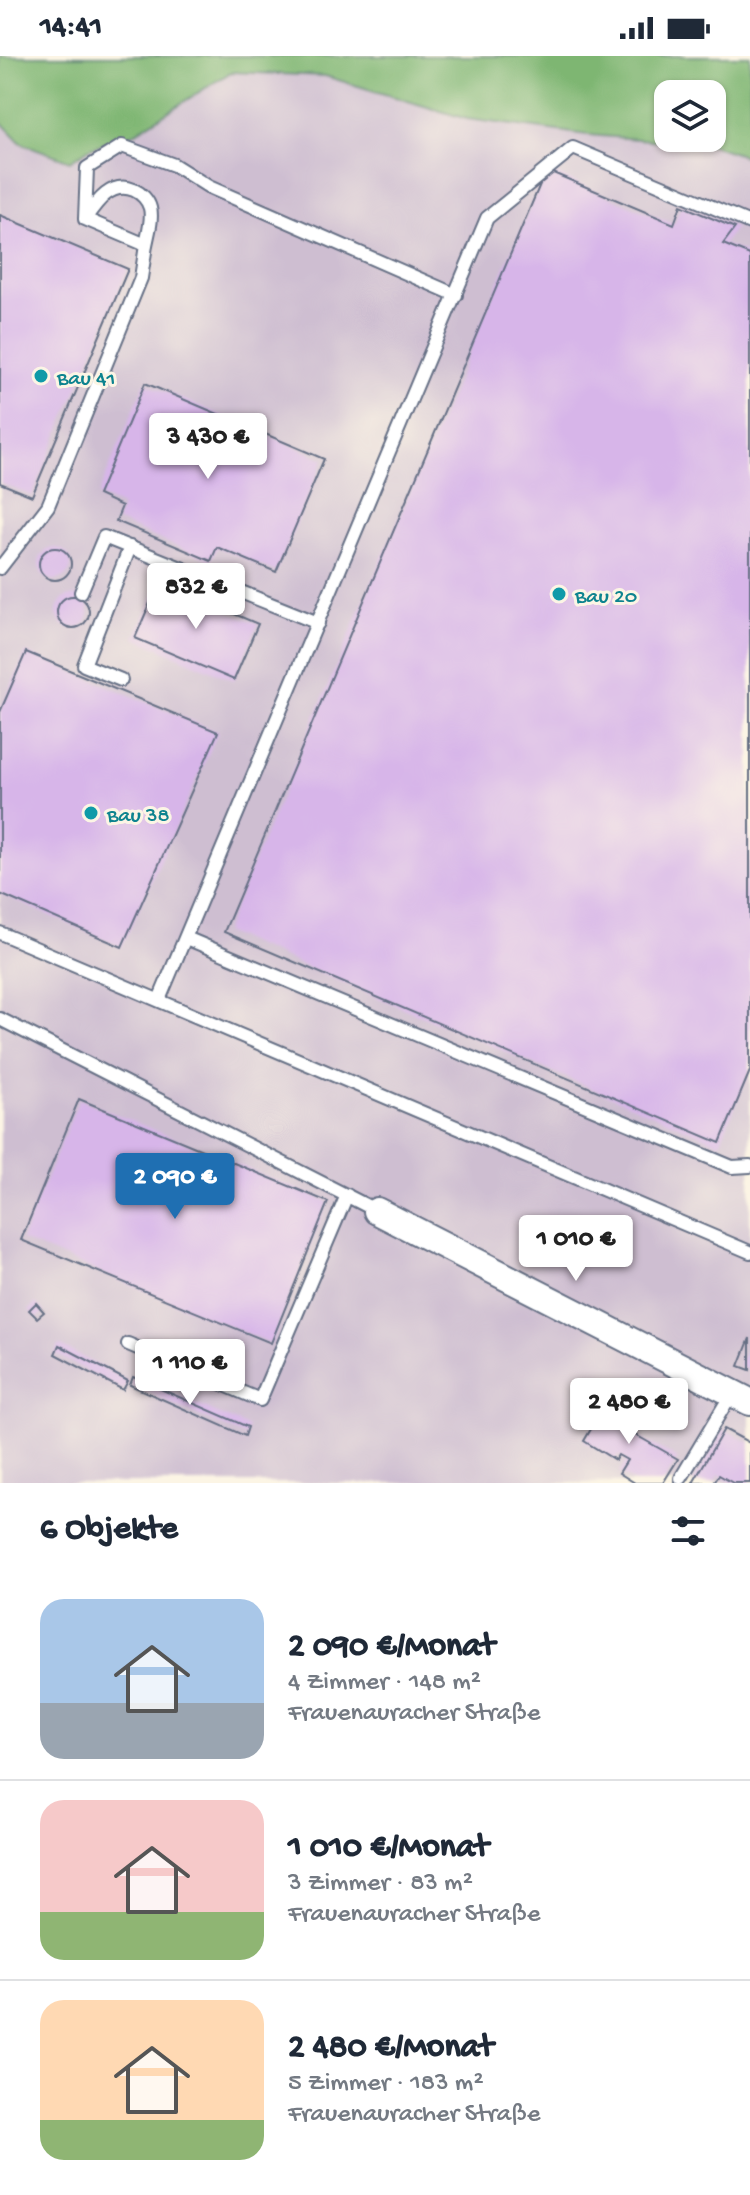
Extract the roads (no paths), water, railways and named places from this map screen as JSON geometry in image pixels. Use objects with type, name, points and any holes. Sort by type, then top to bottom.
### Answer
[{"type":"street","points":[[377,1211],[741,1397]]},
{"type":"lane","points":[[85,219],[87,168],[122,146],[174,165],[209,187],[456,295]]},
{"type":"lane","points":[[159,1000],[487,218],[573,148],[750,223]]},
{"type":"lane","points":[[0,568],[48,506],[141,278],[150,206],[141,193],[126,186],[111,190],[85,219]]},
{"type":"lane","points":[[85,219],[146,245]]},
{"type":"lane","points":[[81,592],[104,537],[318,623]]},
{"type":"lane","points":[[121,680],[84,665],[130,547]]},
{"type":"lane","points":[[0,933],[750,1252]]},
{"type":"lane","points":[[186,938],[732,1167],[750,1166]]},
{"type":"lane","points":[[0,1019],[377,1211]]},
{"type":"lane","points":[[128,1344],[260,1400],[347,1195]]},
{"type":"lane","points":[[681,1478],[741,1397]]},
{"type":"place","name":"Bau 41","points":[[41,376]]},
{"type":"place","name":"Bau 20","points":[[559,594]]},
{"type":"place","name":"Bau 38","points":[[91,813]]}]
